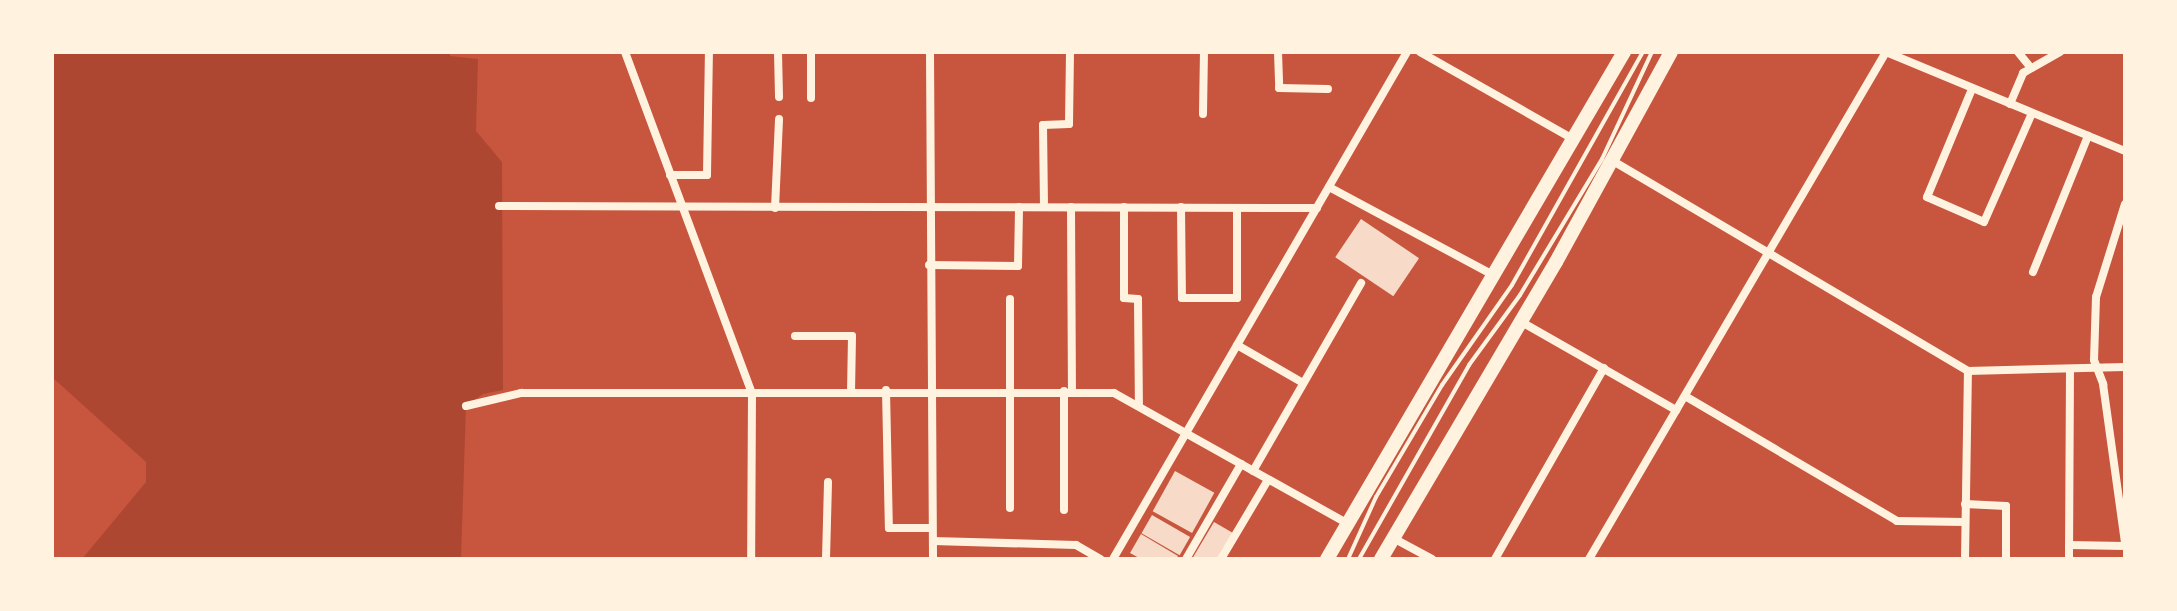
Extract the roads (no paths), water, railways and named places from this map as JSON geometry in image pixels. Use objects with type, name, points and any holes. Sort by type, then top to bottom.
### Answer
[{"type":"main road","points":[[1327,559],[1624,52]]},
{"type":"main road","points":[[1381,559],[1613,161],[1671,52]]},
{"type":"street","points":[[625,52],[752,393],[751,559]]},
{"type":"street","points":[[670,175],[707,175],[709,52]]},
{"type":"street","points":[[778,52],[779,97]]},
{"type":"street","points":[[811,52],[811,98]]},
{"type":"street","points":[[930,52],[928,207],[933,559]]},
{"type":"street","points":[[1044,207],[1043,125],[1069,124],[1070,52]]},
{"type":"street","points":[[1203,114],[1204,52]]},
{"type":"street","points":[[1278,52],[1279,88],[1328,89]]},
{"type":"street","points":[[1118,557],[1407,52]]},
{"type":"street","points":[[1420,52],[1573,139]]},
{"type":"street","points":[[1589,559],[1886,52],[2125,151]]},
{"type":"street","points":[[2018,52],[2030,67]]},
{"type":"street","points":[[2010,104],[2030,67],[2060,52]]},
{"type":"street","points":[[1972,89],[1927,197],[1984,222],[2032,113]]},
{"type":"street","points":[[775,208],[779,119]]},
{"type":"street","points":[[2033,272],[2088,136]]},
{"type":"street","points":[[1613,161],[1968,371],[2125,367]]},
{"type":"street","points":[[1329,187],[1493,275]]},
{"type":"street","points":[[2069,545],[2125,544],[2122,502],[2097,369],[2096,297],[2121,234],[2125,204]]},
{"type":"street","points":[[499,206],[1317,208]]},
{"type":"street","points":[[929,265],[1018,266],[1019,207]]},
{"type":"street","points":[[1064,510],[1071,207]]},
{"type":"street","points":[[1124,207],[1124,298],[1138,299],[1139,404]]},
{"type":"street","points":[[1181,207],[1182,298],[1237,298],[1237,208]]},
{"type":"street","points":[[1253,471],[1361,283]]},
{"type":"street","points":[[1010,299],[1010,508]]},
{"type":"street","points":[[1520,321],[1676,410]]},
{"type":"street","points":[[795,336],[852,336],[851,391]]},
{"type":"street","points":[[1237,345],[1303,383]]},
{"type":"street","points":[[1495,559],[1604,368]]},
{"type":"street","points":[[2069,559],[2070,370]]},
{"type":"street","points":[[1965,559],[1968,371]]},
{"type":"street","points":[[466,406],[521,393],[1009,389],[1114,393],[1139,404],[1347,523]]},
{"type":"street","points":[[886,390],[889,528],[932,528]]},
{"type":"street","points":[[1685,396],[1897,521],[1965,522]]},
{"type":"street","points":[[1186,559],[1241,464]]},
{"type":"street","points":[[1221,559],[1268,480]]},
{"type":"street","points":[[826,559],[828,482]]},
{"type":"street","points":[[1965,504],[2006,506],[2006,559]]},
{"type":"street","points":[[1393,538],[1432,559]]},
{"type":"street","points":[[933,541],[1076,545],[1100,559]]},
{"type":"lane","points":[[1348,559],[1382,486],[1442,385],[1512,285],[1643,52]]},
{"type":"lane","points":[[1359,559],[1469,365],[1520,295],[1602,159],[1652,52]]}]
